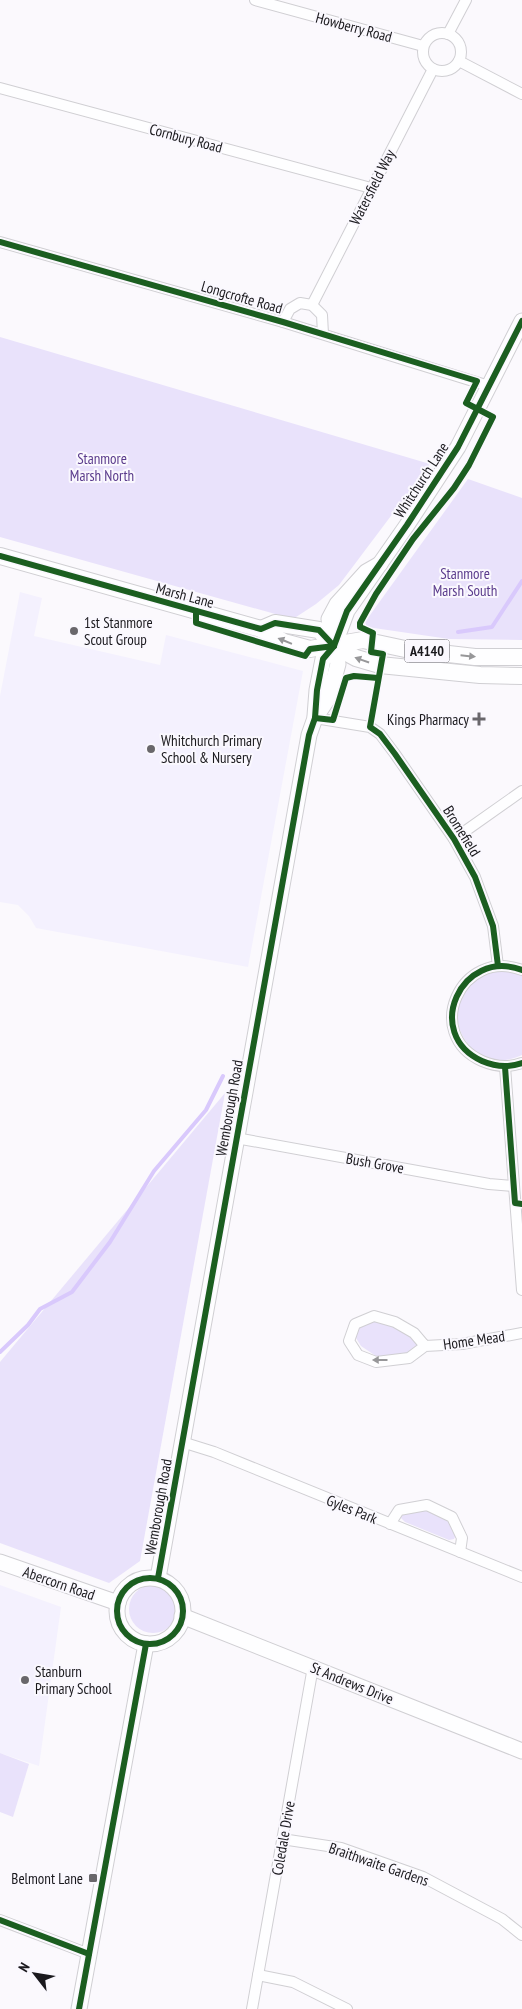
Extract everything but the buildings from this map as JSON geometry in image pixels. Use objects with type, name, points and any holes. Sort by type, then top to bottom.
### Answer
[{"type":"main road","name":"Marsh Lane","points":[[0,556],[261,629],[284,642],[310,649],[334,646]]},
{"type":"main road","name":"A4140","points":[[334,646],[363,640],[405,649],[475,657],[522,657]]},
{"type":"main road","name":"A4140","points":[[334,646],[356,658],[380,665],[480,675],[522,676]]},
{"type":"street","name":"Howberry Road","points":[[255,0],[423,46]]},
{"type":"street","points":[[448,34],[466,0]]},
{"type":"street","points":[[436,33],[448,34],[458,42],[461,48],[459,61],[451,69],[445,71],[433,69],[425,63],[423,46],[426,40],[436,33]]},
{"type":"street","points":[[459,61],[522,94]]},
{"type":"street","name":"Watersfield Way","points":[[312,305],[433,69]]},
{"type":"street","name":"Cornbury Road","points":[[0,88],[371,188]]},
{"type":"street","name":"Longcrofte Road","points":[[0,242],[283,322],[490,386]]},
{"type":"street","points":[[283,322],[290,308],[300,303],[312,305],[322,315],[323,334]]},
{"type":"street","name":"Whitchurch Lane","points":[[334,646],[348,611],[458,447],[522,321]]},
{"type":"street","name":"Wemborough Road","points":[[158,1578],[309,735],[315,718],[321,666],[323,659],[334,646]]},
{"type":"street","name":"Bromefield","points":[[315,718],[362,724],[380,734],[454,839],[475,877],[493,926],[498,966]]},
{"type":"street","points":[[454,839],[522,791]]},
{"type":"street","points":[[522,970],[514,967],[498,966],[487,968],[469,976],[457,994],[451,1015],[455,1037],[470,1056],[491,1065],[506,1067],[522,1063]]},
{"type":"street","points":[[506,1067],[514,1186],[519,1203],[522,1290]]},
{"type":"street","name":"Bush Grove","points":[[236,1138],[490,1184],[514,1186]]},
{"type":"street","name":"Home Mead","points":[[425,1346],[414,1333],[395,1322],[374,1316],[355,1324],[349,1341],[358,1355],[376,1362],[409,1358],[425,1346],[462,1344],[522,1333]]},
{"type":"street","name":"Gyles Park","points":[[182,1442],[214,1452],[522,1577]]},
{"type":"street","points":[[390,1524],[399,1510],[427,1505],[452,1517],[462,1538],[460,1552]]},
{"type":"street","name":"Abercorn Road","points":[[0,1562],[118,1603]]},
{"type":"street","points":[[148,1577],[158,1578],[168,1582],[177,1590],[182,1599],[184,1610],[178,1630],[171,1637],[162,1642],[146,1644],[133,1640],[125,1633],[119,1624],[117,1614],[118,1603],[122,1593],[133,1582],[148,1577]]},
{"type":"street","name":"St Andrews Drive","points":[[182,1616],[522,1751]]},
{"type":"street","points":[[79,2009],[146,1644]]},
{"type":"street","name":"Coledale Drive","points":[[252,2009],[313,1667]]},
{"type":"street","name":"Braithwaite Gardens","points":[[282,1839],[341,1848],[423,1877],[502,1919],[522,1935]]},
{"type":"street","points":[[0,1920],[89,1954]]},
{"type":"street","points":[[258,1975],[293,1982],[347,2009]]},
{"type":"shaded area","name":"Whitchurch Primary School & Nursery","points":[[20,592],[42,598],[34,636],[160,665],[166,635],[303,671],[248,967],[36,928],[29,916],[18,905],[0,902],[0,696]]},
{"type":"shaded area","name":"Stanburn Primary School","points":[[0,1585],[61,1607],[39,1766],[0,1753]]},
{"type":"green space","name":"Stanmore Marsh North","points":[[0,337],[430,464],[339,585],[316,604],[293,619],[0,537]]},
{"type":"green space","name":"Stanmore Marsh South","points":[[468,479],[522,498],[522,640],[449,639],[367,627],[365,622]]},
{"type":"green space","points":[[498,971],[513,972],[522,976],[522,1055],[501,1060],[483,1056],[469,1045],[460,1030],[457,1013],[462,996],[475,981]]},
{"type":"green space","points":[[225,1093],[140,1561],[109,1583],[0,1543],[0,1362]]},
{"type":"green space","points":[[367,1321],[384,1321],[397,1324],[408,1331],[419,1345],[407,1356],[376,1356],[361,1346],[356,1338],[356,1331],[360,1325]]},
{"type":"green space","points":[[425,1509],[448,1521],[456,1535],[454,1539],[449,1540],[405,1522],[401,1518],[403,1513]]},
{"type":"green space","points":[[153,1585],[162,1587],[170,1592],[175,1600],[177,1609],[175,1618],[170,1626],[162,1631],[153,1633],[144,1631],[136,1626],[131,1618],[129,1609],[131,1600],[136,1592],[144,1587]]},
{"type":"green space","points":[[0,1753],[29,1764],[13,1817],[0,1812]]},
{"type":"waterway","points":[[458,632],[492,627],[522,581]]},
{"type":"waterway","points":[[0,1352],[28,1325],[40,1309],[72,1292],[110,1242],[154,1171],[206,1110],[223,1076]]},
{"type":"cycle path","points":[[0,242],[283,322],[477,381],[466,403],[493,417],[469,465],[454,488],[413,539],[376,594],[360,623],[360,627],[373,633],[371,652],[383,654],[370,727],[380,734],[395,754],[454,839],[475,877],[493,926],[498,966]]},
{"type":"cycle path","points":[[158,1578],[309,735],[315,718],[317,690],[323,659],[334,646],[347,611],[458,447],[522,321]]},
{"type":"cycle path","points":[[0,556],[261,629],[275,623],[319,630],[334,646]]},
{"type":"cycle path","points":[[196,611],[196,623],[305,656],[310,649],[334,646]]},
{"type":"cycle path","points":[[315,718],[333,720],[346,678],[354,676],[378,678]]},
{"type":"cycle path","points":[[522,970],[500,966],[482,971],[467,982],[457,997],[452,1014],[454,1032],[464,1048],[482,1061],[502,1066],[522,1063]]},
{"type":"cycle path","points":[[505,1067],[515,1203],[522,1204]]},
{"type":"cycle path","points":[[156,1578],[174,1587],[181,1598],[183,1611],[181,1624],[174,1635],[163,1642],[144,1644],[126,1635],[119,1624],[117,1605],[126,1587],[137,1580],[156,1578]]},
{"type":"cycle path","points":[[79,2009],[146,1644]]},
{"type":"cycle path","points":[[0,1920],[89,1954]]},
{"type":"place","name":"1st Stanmore Scout Group","points":[[74,631]]},
{"type":"place","name":"Kings Pharmacy","points":[[479,719]]},
{"type":"place","name":"Whitchurch Primary School & Nursery","points":[[151,749]]},
{"type":"place","name":"Stanburn Primary School","points":[[25,1680]]},
{"type":"place","name":"Belmont Lane","points":[[93,1878]]}]
